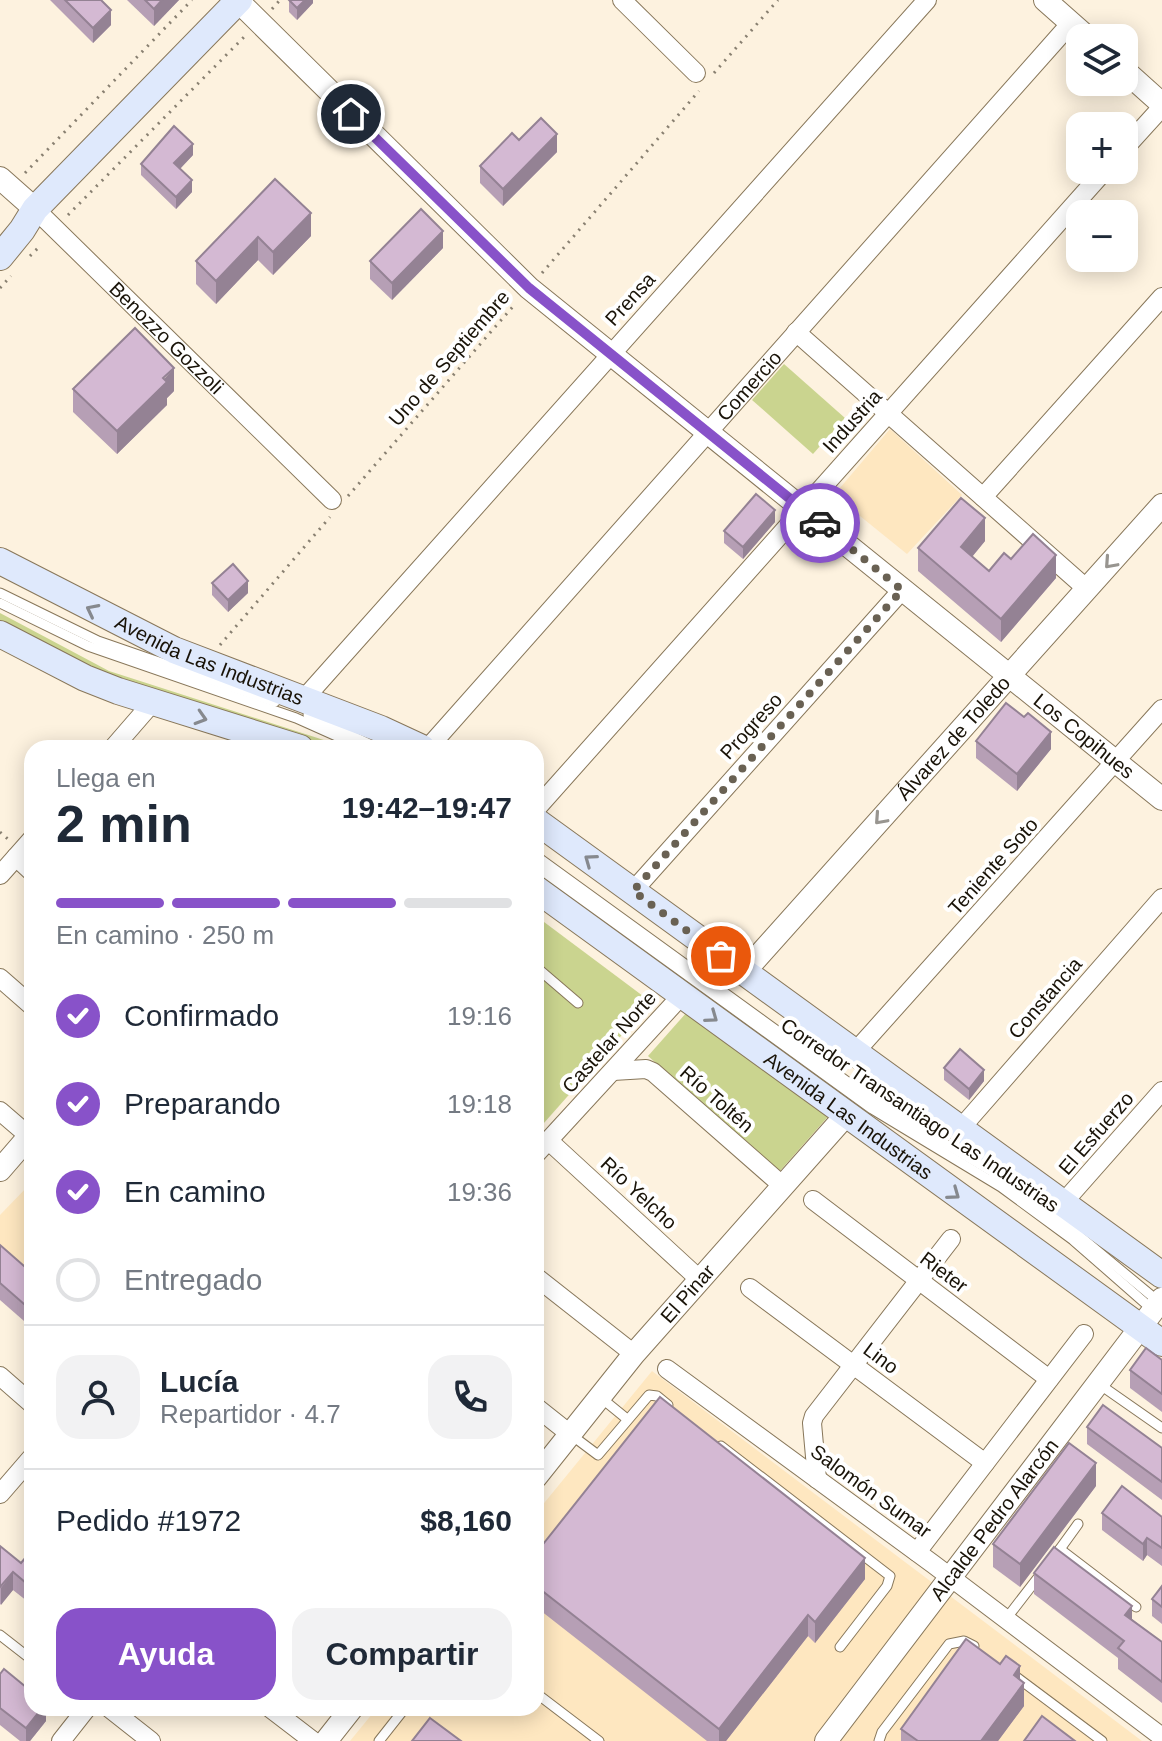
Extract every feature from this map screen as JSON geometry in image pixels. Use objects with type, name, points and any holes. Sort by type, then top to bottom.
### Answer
[{"type":"main road","points":[[0,257],[35,209],[238,0]]},
{"type":"main road","points":[[0,233],[35,209]]},
{"type":"main road","name":"Avenida Las Industrias","points":[[0,561],[152,640],[204,663],[406,740]]},
{"type":"main road","points":[[0,634],[85,678],[152,703],[274,740]]},
{"type":"main road","points":[[544,827],[1162,1275]]},
{"type":"main road","name":"Avenida Las Industrias","points":[[544,895],[846,1115],[1156,1310],[1162,1343]]},
{"type":"street","name":"Los Copihues","points":[[238,0],[529,288],[1162,799]]},
{"type":"street","points":[[622,0],[696,73]]},
{"type":"street","name":"Prensa","points":[[303,700],[927,0]]},
{"type":"street","points":[[1045,0],[1072,24]]},
{"type":"street","name":"Comercio","points":[[432,740],[796,332],[1066,44]]},
{"type":"street","points":[[1138,83],[1162,105],[1138,133]]},
{"type":"street","name":"Benozzo Gozzoli","points":[[0,178],[332,500]]},
{"type":"street","name":"Industria","points":[[544,800],[1092,184]]},
{"type":"street","points":[[983,497],[1162,297]]},
{"type":"street","points":[[796,332],[1087,589]]},
{"type":"street","name":"Álvarez de Toledo","points":[[744,972],[1162,505]]},
{"type":"street","name":"Progreso","points":[[633,891],[902,590]]},
{"type":"street","points":[[120,740],[152,703]]},
{"type":"street","name":"Teniente Soto","points":[[856,1051],[1162,709]]},
{"type":"street","points":[[0,875],[24,848]]},
{"type":"street","points":[[16,857],[24,864]]},
{"type":"street","name":"Constancia","points":[[961,1128],[1162,898]]},
{"type":"street","points":[[0,978],[24,999]]},
{"type":"street","name":"Castelar Norte","points":[[544,1145],[682,995]]},
{"type":"street","name":"Río Toltén","points":[[613,1071],[646,1069],[653,1072],[783,1186]]},
{"type":"street","name":"El Esfuerzo","points":[[1063,1203],[1162,1091]]},
{"type":"street","points":[[0,1111],[24,1130]]},
{"type":"street","name":"El Pinar","points":[[544,1467],[698,1278],[846,1115]]},
{"type":"street","points":[[0,1170],[24,1143]]},
{"type":"street","name":"Río Yelcho","points":[[544,1149],[698,1278]]},
{"type":"street","name":"Rieter","points":[[813,1200],[1049,1379]]},
{"type":"street","points":[[817,1479],[813,1420],[951,1239]]},
{"type":"street","points":[[544,1283],[634,1354]]},
{"type":"street","name":"Lino","points":[[750,1288],[985,1463]]},
{"type":"street","name":"Alcalde Pedro Alarcón","points":[[826,1741],[1097,1382],[1156,1310]]},
{"type":"street","points":[[917,1552],[1084,1334]]},
{"type":"street","name":"Salomón Sumar","points":[[667,1369],[1162,1737]]},
{"type":"street","points":[[0,1376],[24,1397]]},
{"type":"street","points":[[544,1413],[570,1434]]},
{"type":"street","points":[[0,1494],[24,1466]]},
{"type":"street","points":[[61,1741],[81,1716]]},
{"type":"street","points":[[119,1716],[151,1741]]},
{"type":"street","points":[[280,1716],[313,1741]]},
{"type":"street","points":[[326,1741],[346,1716]]},
{"type":"lane","points":[[0,593],[98,641],[298,711],[361,740]]},
{"type":"lane","points":[[0,603],[88,646],[305,721],[346,740]]},
{"type":"lane","name":"Corredor Transantiago Las Industrias","points":[[544,862],[878,1104],[991,1171],[1080,1236],[1156,1310]]},
{"type":"lane","name":"Corredor Transantiago Las Industrias","points":[[544,872],[872,1109],[1001,1187],[1073,1240],[1156,1310]]},
{"type":"lane","points":[[544,974],[578,1003]]},
{"type":"lane","points":[[1097,1382],[1162,1428]]},
{"type":"lane","points":[[570,1434],[598,1455],[649,1395],[657,1396],[682,1416]]},
{"type":"lane","points":[[600,1397],[627,1419]]},
{"type":"lane","points":[[707,1435],[890,1576],[887,1586],[840,1647]]},
{"type":"lane","points":[[1006,1619],[1078,1524]]},
{"type":"lane","points":[[1060,1549],[1136,1607]]},
{"type":"lane","points":[[0,1635],[24,1654]]},
{"type":"lane","points":[[879,1741],[882,1732],[949,1644],[964,1641],[981,1651]]},
{"type":"lane","points":[[1001,1666],[1102,1741]]},
{"type":"lane","points":[[544,1699],[599,1741]]},
{"type":"lane","points":[[379,1741],[399,1716]]},
{"type":"path","points":[[26,171],[192,0]]},
{"type":"path","points":[[68,215],[280,0]]},
{"type":"path","name":"Uno de Septiembre","points":[[204,663],[778,0]]},
{"type":"shaded area","points":[[890,429],[962,495],[907,554],[834,495]]},
{"type":"shaded area","points":[[24,1190],[24,1319],[0,1298],[0,1215]]},
{"type":"shaded area","points":[[652,1371],[1142,1741],[350,1741],[370,1716],[544,1716],[544,1503]]},
{"type":"green space","points":[[784,364],[845,418],[813,454],[752,400]]},
{"type":"green space","points":[[0,613],[109,671],[324,740],[294,740],[181,707],[114,682],[0,625]]},
{"type":"green space","points":[[544,922],[651,1002],[544,1123]]},
{"type":"green space","points":[[687,1012],[833,1111],[779,1172],[648,1056]]},
{"type":"building","points":[[65,0],[101,0],[111,10],[93,28]]},
{"type":"building","points":[[145,0],[162,0],[154,9]]},
{"type":"building","points":[[289,0],[305,0],[297,8]]},
{"type":"building","points":[[541,118],[557,134],[503,189],[480,166],[512,133],[519,140]]},
{"type":"building","points":[[174,126],[193,144],[174,163],[192,180],[176,197],[141,164]]},
{"type":"building","points":[[275,179],[311,213],[273,252],[258,237],[216,281],[196,261]]},
{"type":"building","points":[[421,209],[443,231],[392,283],[370,261]]},
{"type":"building","points":[[135,328],[174,368],[163,378],[167,382],[117,431],[73,389]]},
{"type":"building","points":[[756,494],[775,510],[743,547],[724,531]]},
{"type":"building","points":[[961,498],[985,518],[961,547],[989,571],[1004,553],[1011,559],[1033,534],[1056,555],[1001,619],[918,548]]},
{"type":"building","points":[[233,564],[248,581],[228,600],[212,583]]},
{"type":"building","points":[[1006,703],[1024,717],[1028,713],[1051,732],[1017,774],[976,741]]},
{"type":"building","points":[[960,1049],[984,1070],[969,1089],[944,1068]]},
{"type":"building","points":[[0,1245],[24,1266],[24,1304],[0,1283]]},
{"type":"building","points":[[1146,1348],[1162,1360],[1162,1394],[1130,1370]]},
{"type":"building","points":[[660,1397],[865,1558],[815,1622],[808,1615],[719,1729],[544,1592],[544,1543]]},
{"type":"building","points":[[1103,1405],[1162,1448],[1162,1482],[1087,1427]]},
{"type":"building","points":[[1069,1443],[1096,1463],[1020,1564],[993,1544]]},
{"type":"building","points":[[1122,1486],[1162,1517],[1162,1548],[1147,1538],[1143,1544],[1102,1513]]},
{"type":"building","points":[[0,1546],[21,1563],[24,1559],[24,1581],[13,1572],[0,1587]]},
{"type":"building","points":[[1054,1547],[1132,1606],[1125,1615],[1162,1642],[1162,1682],[1118,1648],[1124,1641],[1034,1573]]},
{"type":"building","points":[[1162,1586],[1162,1607],[1152,1599]]},
{"type":"building","points":[[966,1639],[1000,1664],[1006,1656],[1020,1666],[1014,1675],[1024,1683],[981,1741],[918,1741],[901,1729]]},
{"type":"building","points":[[4,1669],[24,1685],[24,1716],[36,1716],[26,1728],[0,1708],[0,1674]]},
{"type":"building","points":[[1042,1716],[1075,1741],[1024,1741]]},
{"type":"building","points":[[430,1718],[461,1741],[412,1741]]},
{"type":"way so far","points":[[721,956],[633,891],[902,590],[820,523]]},
{"type":"route","points":[[351,114],[529,288],[820,523]]}]
